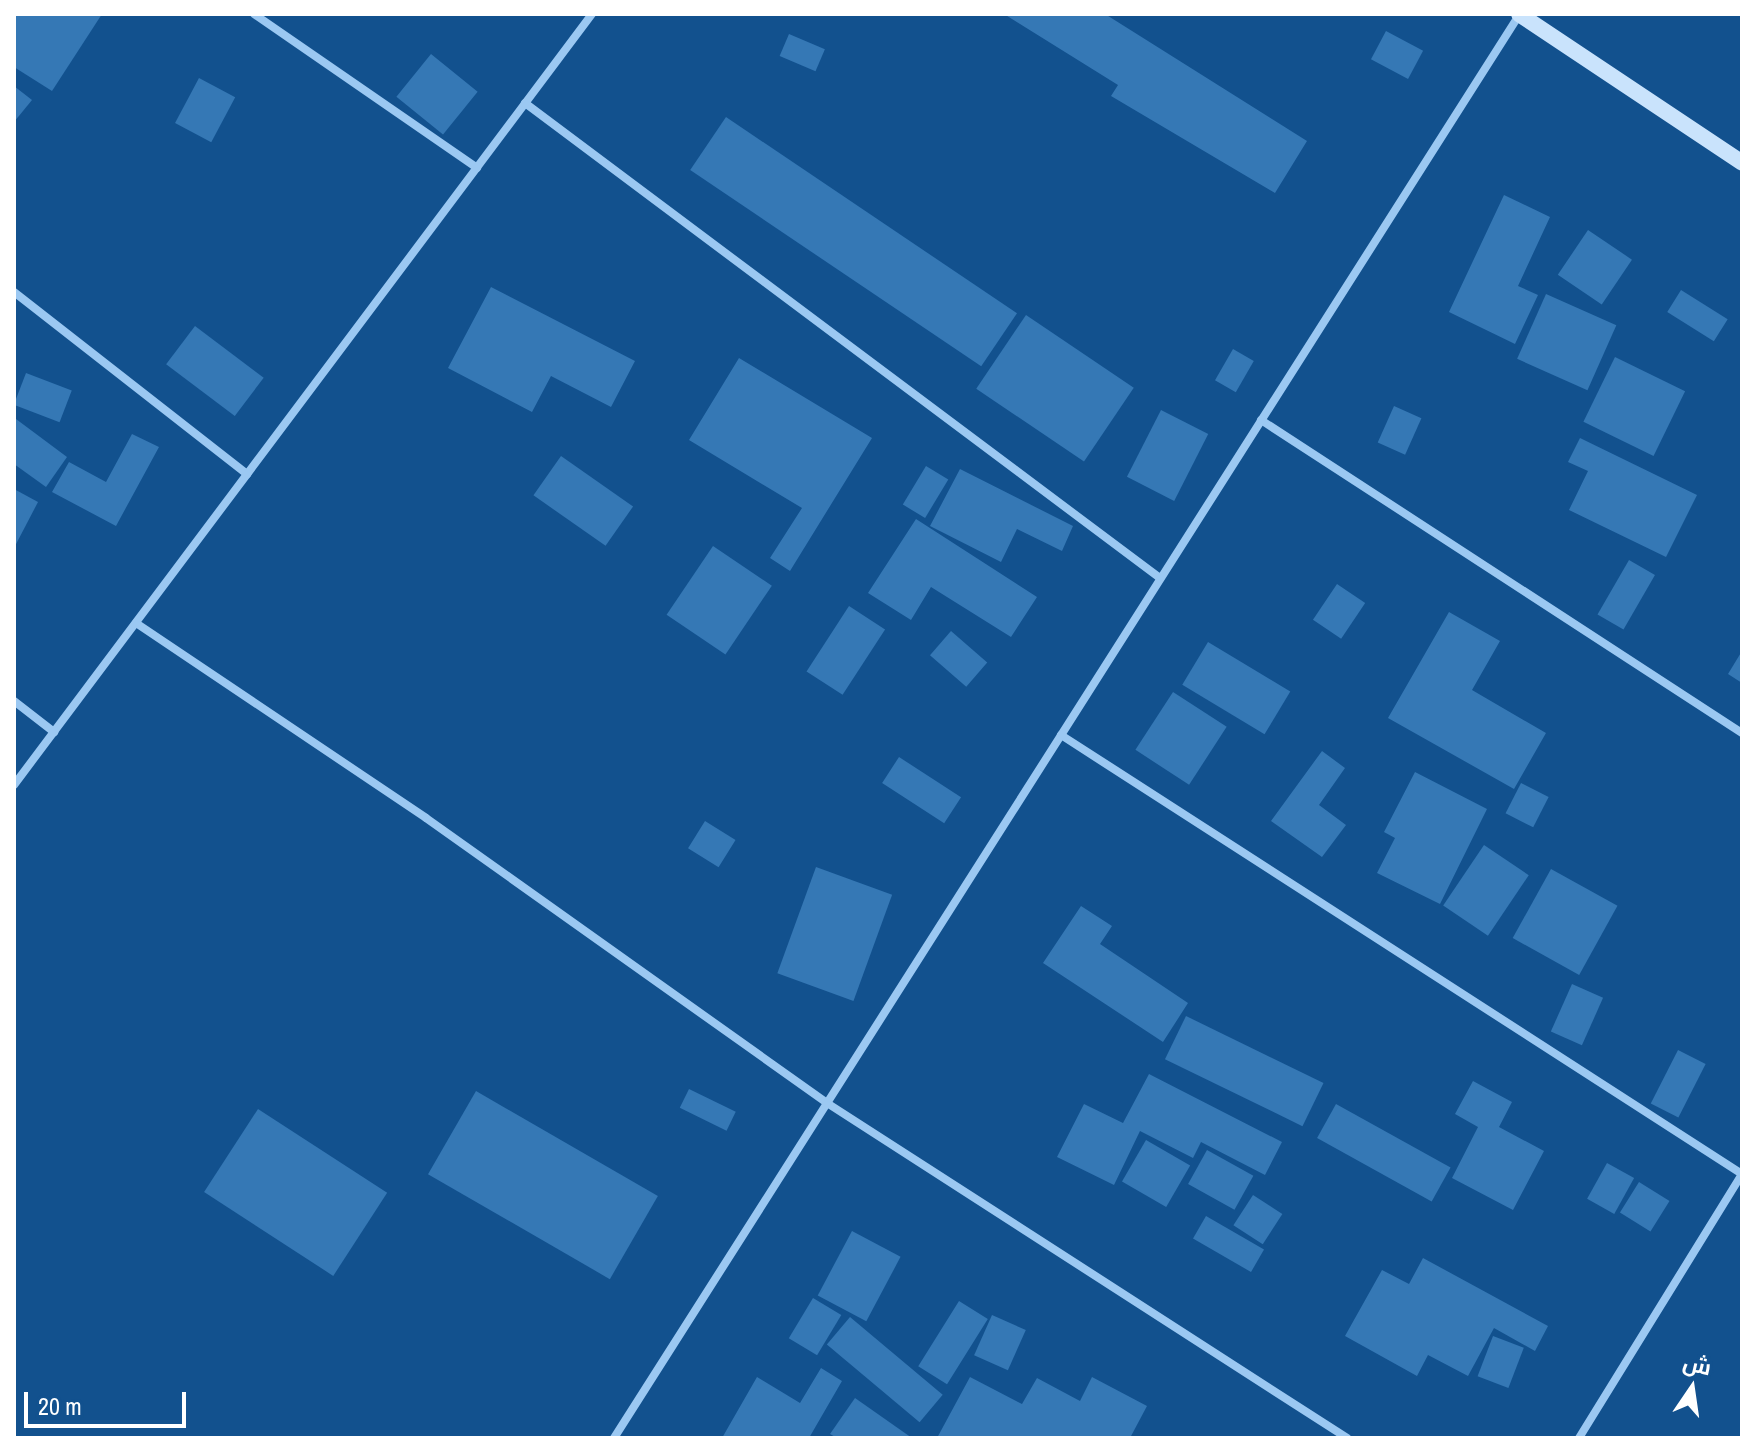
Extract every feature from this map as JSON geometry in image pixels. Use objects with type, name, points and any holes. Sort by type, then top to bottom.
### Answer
[{"type":"main road","points":[[1519,14],[1742,163]]},
{"type":"street","points":[[254,14],[477,168]]},
{"type":"street","points":[[14,785],[592,14]]},
{"type":"street","points":[[614,1438],[1519,14]]},
{"type":"street","points":[[525,103],[1160,578]]},
{"type":"street","points":[[14,292],[247,474]]},
{"type":"street","points":[[1261,420],[1742,733]]},
{"type":"street","points":[[136,623],[426,818],[827,1103],[1347,1438]]},
{"type":"street","points":[[14,701],[54,732]]},
{"type":"street","points":[[1061,735],[1742,1174],[1579,1438]]},
{"type":"building","points":[[14,14],[102,14],[52,91],[14,67]]},
{"type":"building","points":[[1004,14],[1105,14],[1307,141],[1275,193],[1111,96],[1118,85]]},
{"type":"building","points":[[1386,31],[1423,51],[1408,79],[1371,59]]},
{"type":"building","points":[[789,34],[825,49],[816,71],[780,56]]},
{"type":"building","points":[[431,54],[478,92],[443,135],[396,97]]},
{"type":"building","points":[[199,78],[235,97],[211,142],[175,123]]},
{"type":"building","points":[[14,86],[32,100],[14,122]]},
{"type":"building","points":[[726,117],[1017,313],[981,366],[690,170]]},
{"type":"building","points":[[1504,195],[1550,217],[1518,286],[1538,295],[1515,344],[1449,312]]},
{"type":"building","points":[[1588,230],[1632,260],[1602,304],[1558,275]]},
{"type":"building","points":[[491,287],[635,361],[611,407],[551,376],[532,412],[448,368]]},
{"type":"building","points":[[1681,290],[1728,319],[1714,341],[1667,312]]},
{"type":"building","points":[[1546,294],[1616,325],[1587,390],[1517,359]]},
{"type":"building","points":[[1026,315],[1134,388],[1084,461],[976,389]]},
{"type":"building","points":[[195,326],[264,378],[235,416],[166,364]]},
{"type":"building","points":[[1233,349],[1254,361],[1236,392],[1215,380]]},
{"type":"building","points":[[1615,357],[1685,391],[1654,456],[1583,422]]},
{"type":"building","points":[[739,358],[872,438],[790,571],[770,558],[802,508],[689,440]]},
{"type":"building","points":[[26,373],[72,391],[60,422],[14,405]]},
{"type":"building","points":[[1394,406],[1421,418],[1405,455],[1378,443]]},
{"type":"building","points":[[1161,410],[1208,434],[1174,501],[1127,477]]},
{"type":"building","points":[[16,419],[67,457],[46,487],[14,464]]},
{"type":"building","points":[[132,434],[159,447],[116,526],[52,492],[69,462],[106,482]]},
{"type":"building","points":[[1580,438],[1697,495],[1666,557],[1569,510],[1588,471],[1568,462]]},
{"type":"building","points":[[561,456],[633,506],[606,546],[533,495]]},
{"type":"building","points":[[926,466],[948,479],[925,518],[903,505]]},
{"type":"building","points":[[960,469],[1073,526],[1062,551],[1017,529],[1001,562],[930,526]]},
{"type":"building","points":[[14,489],[38,502],[14,548]]},
{"type":"building","points":[[916,519],[1037,597],[1011,637],[931,587],[911,620],[868,593]]},
{"type":"building","points":[[713,546],[772,586],[725,655],[667,615]]},
{"type":"building","points":[[1629,560],[1655,575],[1623,630],[1598,615]]},
{"type":"building","points":[[1337,584],[1365,603],[1341,639],[1313,620]]},
{"type":"building","points":[[849,606],[885,629],[843,695],[807,671]]},
{"type":"building","points":[[1449,612],[1500,641],[1472,690],[1546,733],[1514,789],[1388,718]]},
{"type":"building","points":[[951,631],[987,662],[966,687],[930,655]]},
{"type":"building","points":[[1208,642],[1290,691],[1265,734],[1182,685]]},
{"type":"building","points":[[1742,651],[1742,683],[1728,674]]},
{"type":"building","points":[[1173,692],[1227,727],[1189,785],[1135,750]]},
{"type":"building","points":[[1322,751],[1345,768],[1319,805],[1346,825],[1322,857],[1271,821]]},
{"type":"building","points":[[899,757],[961,797],[944,823],[882,783]]},
{"type":"building","points":[[1415,772],[1487,809],[1440,904],[1377,873],[1395,838],[1384,832]]},
{"type":"building","points":[[1521,783],[1549,797],[1533,827],[1506,813]]},
{"type":"building","points":[[705,821],[736,840],[719,867],[688,848]]},
{"type":"building","points":[[1484,845],[1529,875],[1488,936],[1443,906]]},
{"type":"building","points":[[816,867],[892,895],[853,1001],[777,973]]},
{"type":"building","points":[[1551,869],[1617,906],[1579,975],[1513,938]]},
{"type":"building","points":[[1081,906],[1112,926],[1100,944],[1188,1003],[1163,1042],[1043,963]]},
{"type":"building","points":[[1572,984],[1603,998],[1582,1045],[1551,1032]]},
{"type":"building","points":[[1186,1016],[1324,1083],[1302,1126],[1165,1059]]},
{"type":"building","points":[[1678,1050],[1706,1064],[1678,1118],[1651,1103]]},
{"type":"building","points":[[1149,1074],[1282,1142],[1265,1175],[1201,1142],[1193,1158],[1140,1131],[1114,1185],[1057,1157],[1084,1104],[1123,1123]]},
{"type":"building","points":[[1473,1081],[1512,1102],[1499,1127],[1544,1151],[1513,1210],[1452,1178],[1478,1127],[1455,1114]]},
{"type":"building","points":[[689,1089],[736,1112],[727,1131],[680,1108]]},
{"type":"building","points":[[476,1091],[658,1196],[610,1279],[428,1174]]},
{"type":"building","points":[[1336,1104],[1451,1168],[1432,1202],[1317,1138]]},
{"type":"building","points":[[258,1109],[387,1193],[333,1276],[204,1192]]},
{"type":"building","points":[[1146,1140],[1190,1166],[1166,1207],[1122,1182]]},
{"type":"building","points":[[1207,1150],[1253,1176],[1234,1210],[1188,1184]]},
{"type":"building","points":[[1607,1163],[1634,1178],[1614,1214],[1587,1199]]},
{"type":"building","points":[[1639,1182],[1670,1201],[1650,1232],[1620,1213]]},
{"type":"building","points":[[1253,1195],[1282,1214],[1263,1244],[1233,1225]]},
{"type":"building","points":[[1206,1216],[1264,1250],[1251,1272],[1193,1239]]},
{"type":"building","points":[[852,1231],[901,1257],[866,1321],[818,1295]]},
{"type":"building","points":[[1423,1258],[1548,1326],[1535,1351],[1494,1328],[1468,1376],[1428,1355],[1417,1376],[1345,1336],[1382,1270],[1409,1284]]},
{"type":"building","points":[[813,1298],[841,1315],[817,1355],[789,1338]]},
{"type":"building","points":[[959,1301],[988,1319],[947,1384],[918,1366]]},
{"type":"building","points":[[992,1315],[1026,1330],[1008,1370],[974,1355]]},
{"type":"building","points":[[850,1317],[943,1395],[920,1422],[827,1345]]},
{"type":"building","points":[[1493,1336],[1524,1348],[1508,1388],[1478,1376]]},
{"type":"building","points":[[821,1368],[842,1381],[809,1438],[722,1438],[757,1377],[800,1403]]},
{"type":"building","points":[[970,1377],[1022,1404],[1037,1378],[1080,1401],[1092,1377],[1147,1406],[1130,1438],[937,1438]]},
{"type":"building","points":[[855,1398],[912,1438],[837,1438],[830,1434]]}]
